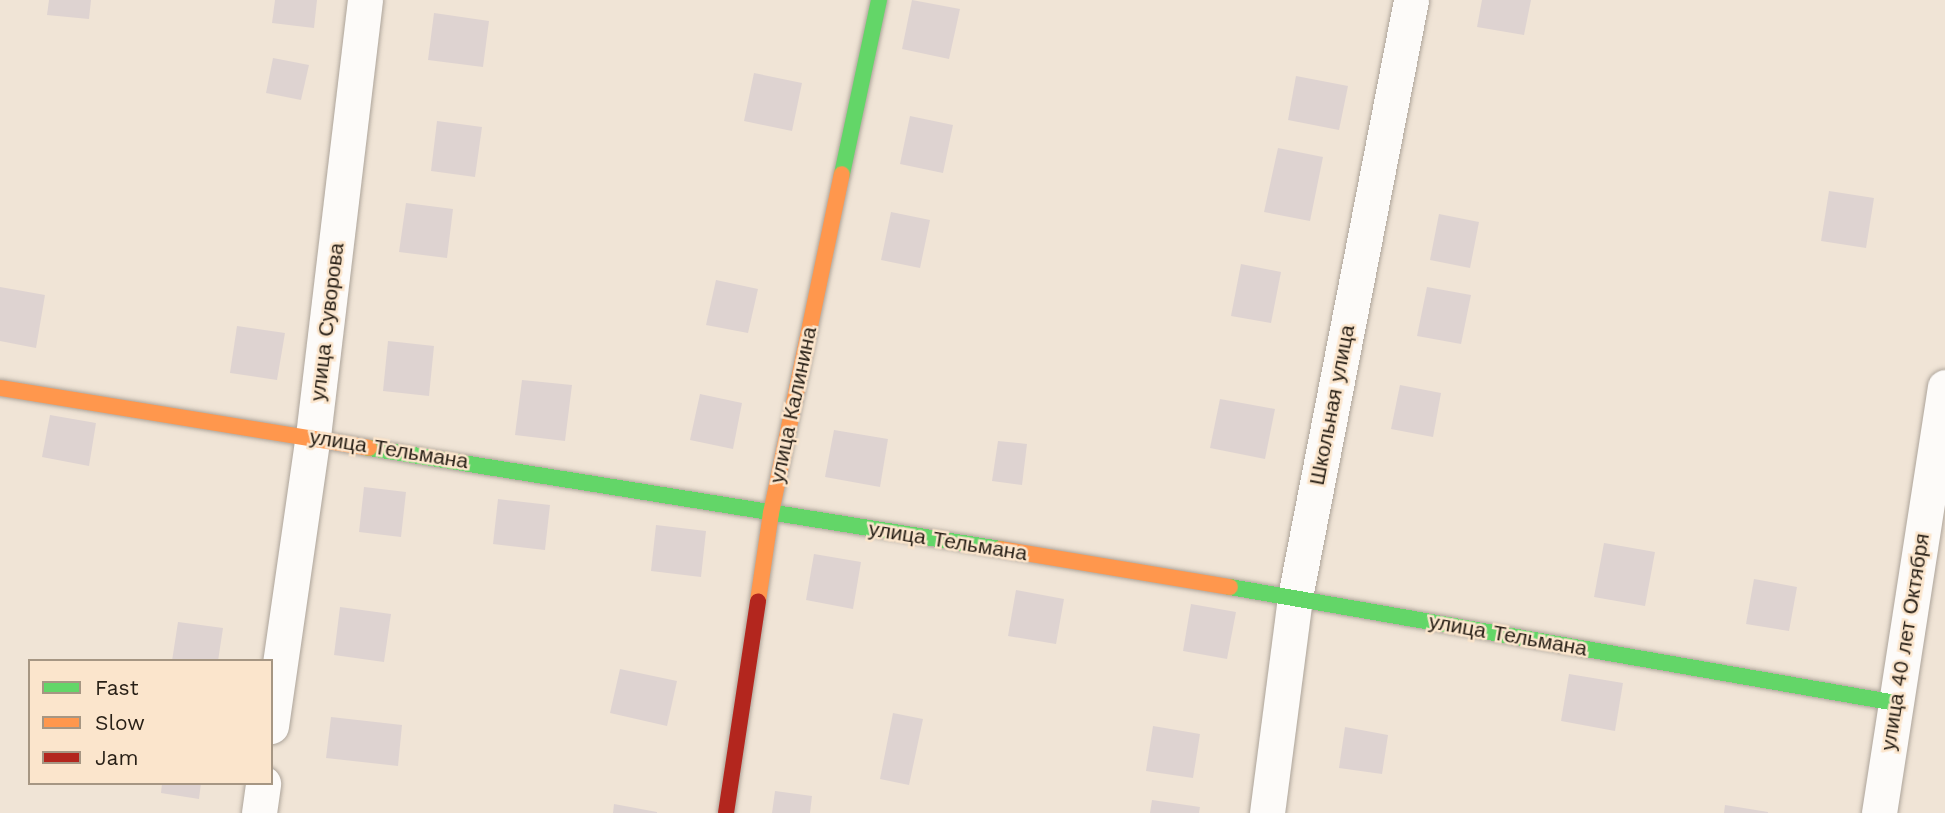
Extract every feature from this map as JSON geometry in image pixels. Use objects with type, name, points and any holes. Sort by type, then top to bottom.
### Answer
[{"type":"street","name":"улица Суворова","points":[[273,712],[313,436],[365,0]]},
{"type":"street","name":"улица Калинина","points":[[726,813],[771,513],[879,0]]},
{"type":"street","name":"Школьная улица","points":[[1267,813],[1295,597],[1410,0]]},
{"type":"street","name":"улица 40 лет Октября","points":[[1879,813],[1945,387]]},
{"type":"street","name":"улица Тельмана","points":[[0,388],[313,436],[1295,597],[1896,702]]},
{"type":"street","points":[[259,813],[263,785]]},
{"type":"building","points":[[49,0],[91,0],[89,19],[47,15]]},
{"type":"building","points":[[275,0],[317,0],[314,28],[272,23]]},
{"type":"building","points":[[912,0],[960,9],[949,59],[902,49]]},
{"type":"building","points":[[1482,0],[1531,0],[1524,35],[1477,27]]},
{"type":"building","points":[[434,13],[489,21],[483,67],[428,60]]},
{"type":"building","points":[[273,58],[309,65],[301,100],[266,93]]},
{"type":"building","points":[[754,73],[802,83],[792,131],[744,121]]},
{"type":"building","points":[[1296,76],[1348,86],[1339,130],[1288,120]]},
{"type":"building","points":[[910,116],[953,125],[943,173],[900,164]]},
{"type":"building","points":[[437,121],[482,127],[475,177],[431,171]]},
{"type":"building","points":[[1278,148],[1323,157],[1310,221],[1264,212]]},
{"type":"building","points":[[1829,191],[1874,198],[1866,248],[1821,241]]},
{"type":"building","points":[[406,203],[453,209],[447,258],[399,252]]},
{"type":"building","points":[[891,212],[930,220],[920,268],[881,260]]},
{"type":"building","points":[[1439,214],[1479,222],[1470,268],[1430,260]]},
{"type":"building","points":[[1241,264],[1281,272],[1271,323],[1231,316]]},
{"type":"building","points":[[716,280],[758,289],[748,333],[706,325]]},
{"type":"building","points":[[0,287],[45,295],[36,348],[0,341]]},
{"type":"building","points":[[1427,287],[1471,295],[1461,344],[1417,336]]},
{"type":"building","points":[[237,326],[285,333],[277,380],[230,373]]},
{"type":"building","points":[[388,341],[434,346],[429,396],[383,391]]},
{"type":"building","points":[[522,380],[572,385],[565,441],[515,435]]},
{"type":"building","points":[[1400,385],[1441,393],[1433,437],[1391,429]]},
{"type":"building","points":[[700,394],[742,403],[733,449],[690,440]]},
{"type":"building","points":[[1220,399],[1275,409],[1265,459],[1210,448]]},
{"type":"building","points":[[50,415],[96,423],[89,466],[42,457]]},
{"type":"building","points":[[834,430],[888,439],[880,487],[825,477]]},
{"type":"building","points":[[998,441],[1027,444],[1022,485],[992,481]]},
{"type":"building","points":[[364,487],[406,492],[401,537],[359,532]]},
{"type":"building","points":[[498,499],[550,505],[545,550],[493,544]]},
{"type":"building","points":[[656,525],[706,531],[701,577],[651,571]]},
{"type":"building","points":[[1604,543],[1655,552],[1645,606],[1594,597]]},
{"type":"building","points":[[814,554],[861,562],[853,609],[806,600]]},
{"type":"building","points":[[1754,579],[1797,587],[1789,631],[1746,624]]},
{"type":"building","points":[[1016,590],[1064,599],[1056,644],[1008,636]]},
{"type":"building","points":[[1191,604],[1236,612],[1227,659],[1183,651]]},
{"type":"building","points":[[340,607],[391,614],[384,662],[334,655]]},
{"type":"building","points":[[178,622],[223,628],[218,659],[172,659]]},
{"type":"building","points":[[620,669],[677,681],[667,726],[610,713]]},
{"type":"building","points":[[1569,674],[1623,683],[1615,731],[1561,721]]},
{"type":"building","points":[[893,713],[923,719],[909,785],[880,779]]},
{"type":"building","points":[[331,717],[402,725],[398,766],[326,758]]},
{"type":"building","points":[[1153,726],[1200,734],[1193,778],[1146,771]]},
{"type":"building","points":[[1345,727],[1388,735],[1382,774],[1339,768]]},
{"type":"building","points":[[162,785],[201,785],[199,799],[161,793]]},
{"type":"building","points":[[775,791],[812,796],[810,813],[772,813]]},
{"type":"building","points":[[1152,800],[1200,807],[1199,813],[1150,813]]},
{"type":"building","points":[[614,804],[657,812],[657,813],[613,813]]},
{"type":"building","points":[[1725,805],[1768,812],[1768,813],[1724,813]]},
{"type":"traffic: fast","points":[[842,174],[879,0]]},
{"type":"traffic: fast","points":[[369,448],[1000,549]]},
{"type":"traffic: fast","points":[[1230,587],[1896,703]]},
{"type":"traffic: slow","points":[[758,601],[771,513],[842,174]]},
{"type":"traffic: slow","points":[[0,388],[369,448]]},
{"type":"traffic: slow","points":[[1000,549],[1230,587]]},
{"type":"traffic: jam","points":[[726,813],[758,601]]}]
